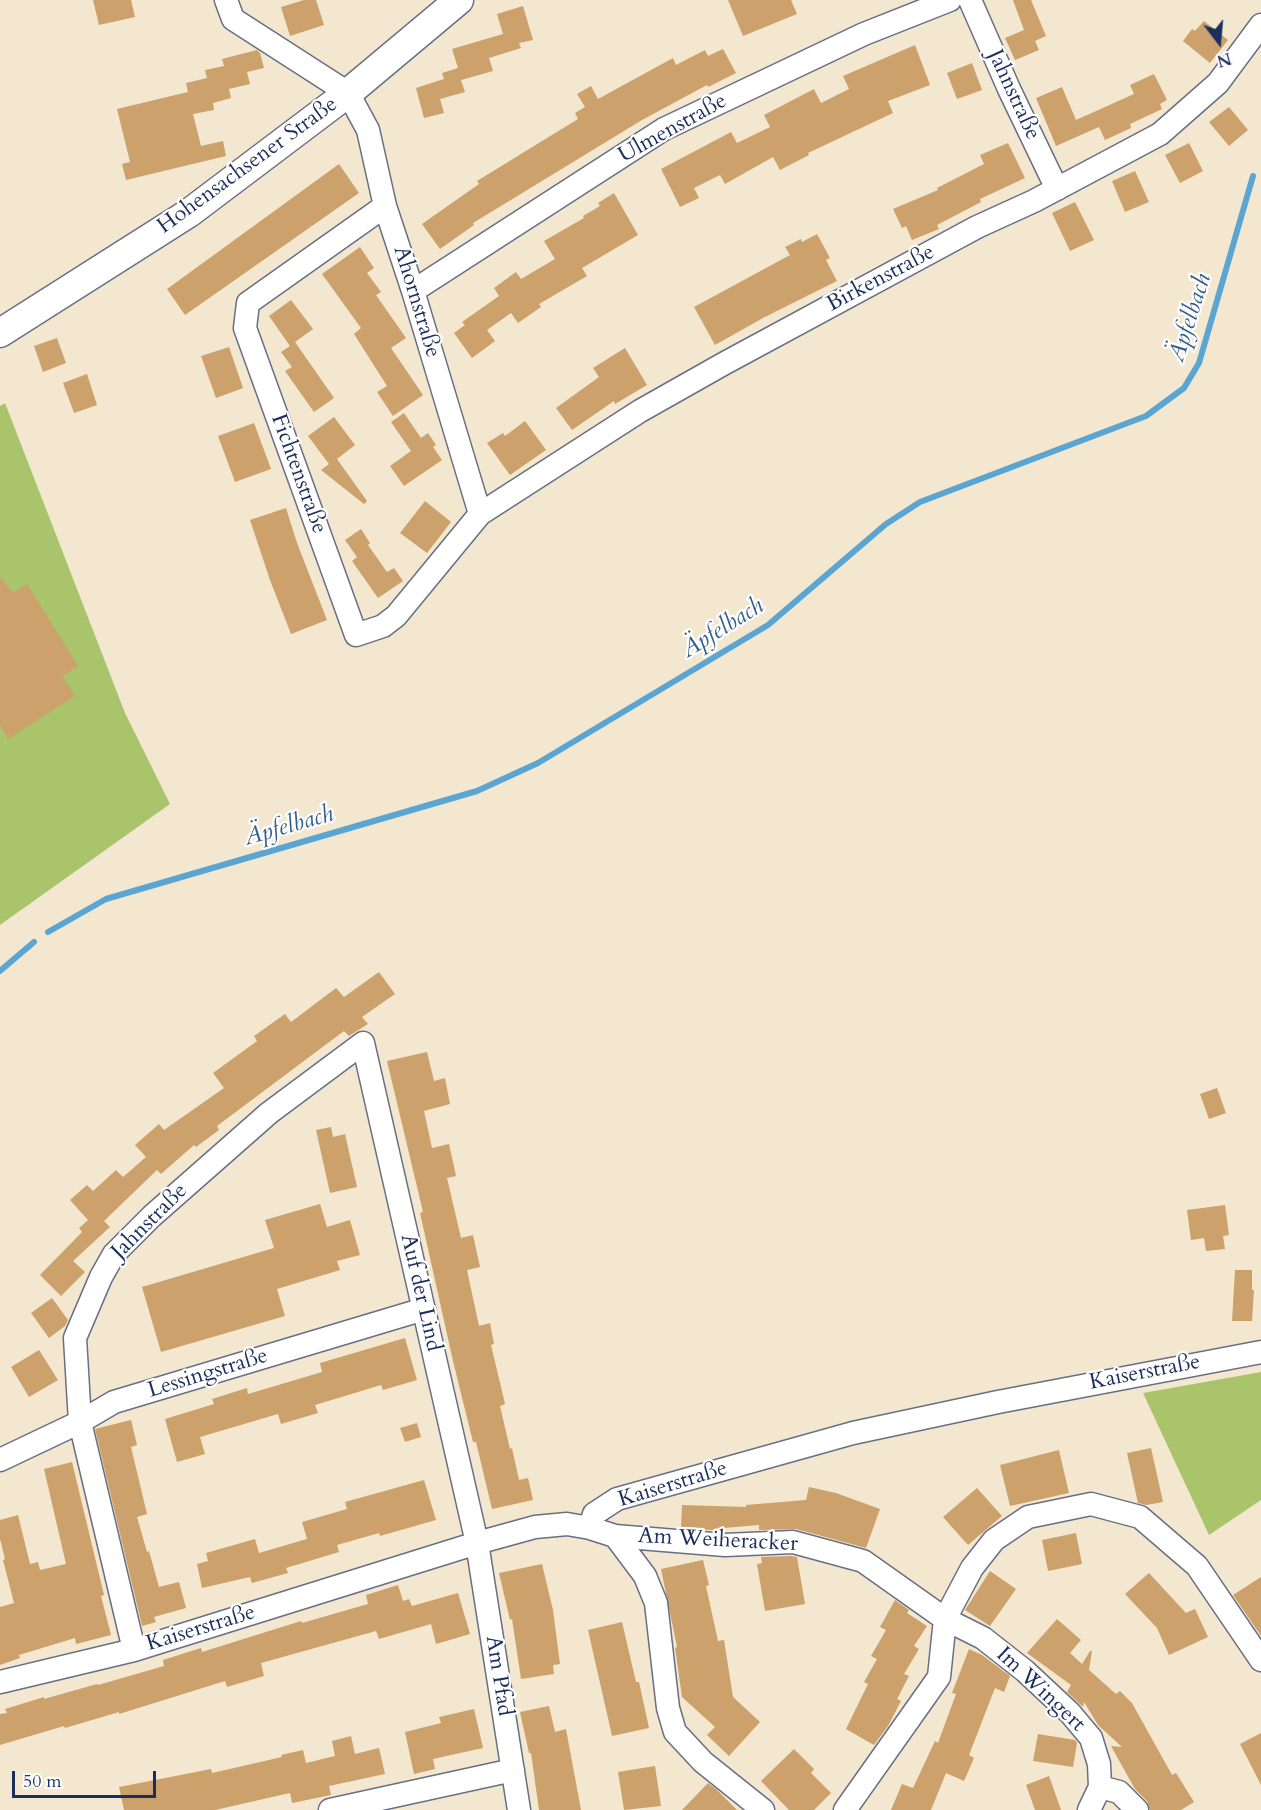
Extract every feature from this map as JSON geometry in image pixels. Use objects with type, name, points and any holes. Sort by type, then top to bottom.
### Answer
[{"type":"street","points":[[226,0],[233,19],[348,93]]},
{"type":"street","name":"Ulmenstraße","points":[[413,291],[663,129],[864,34],[950,0]]},
{"type":"street","name":"Jahnstraße","points":[[970,0],[1057,189]]},
{"type":"street","name":"Hohensachsener Straße","points":[[0,333],[189,213],[348,93],[448,4]]},
{"type":"street","name":"Birkenstraße","points":[[480,514],[640,411],[725,363],[977,227],[1057,189],[1160,134],[1218,83],[1261,25]]},
{"type":"street","name":"Ahornstraße","points":[[348,93],[368,130],[385,206],[480,514]]},
{"type":"street","name":"Fichtenstraße","points":[[385,206],[248,303],[245,328],[356,635],[383,626],[396,616],[480,514]]},
{"type":"street","name":"Jahnstraße","points":[[134,1650],[80,1422],[75,1338],[101,1277],[114,1254],[152,1216],[269,1113],[363,1043]]},
{"type":"street","name":"Auf der Lind","points":[[363,1043],[477,1543]]},
{"type":"street","name":"Lessingstraße","points":[[0,1460],[80,1422],[114,1402],[424,1309]]},
{"type":"street","name":"Kaiserstraße","points":[[0,1682],[134,1650],[535,1527],[567,1524],[590,1528],[594,1514],[616,1499],[853,1433],[1009,1399],[1202,1361],[1261,1352]]},
{"type":"street","points":[[845,1810],[939,1677],[945,1619],[972,1568],[994,1540],[1028,1517],[1091,1504],[1140,1517],[1197,1566],[1261,1660]]},
{"type":"street","name":"Am Weiheracker","points":[[590,1528],[615,1536],[725,1545],[793,1542],[863,1561],[945,1619]]},
{"type":"street","name":"Am Weiheracker","points":[[615,1536],[645,1576],[656,1603],[668,1708],[675,1732],[754,1808]]},
{"type":"street","name":"Am Pfad","points":[[477,1543],[519,1810]]},
{"type":"street","name":"Im Wingert","points":[[945,1619],[983,1638],[1025,1671],[1070,1713],[1091,1738],[1099,1764],[1100,1787]]},
{"type":"street","points":[[330,1810],[513,1770]]},
{"type":"street","points":[[1089,1810],[1100,1787],[1119,1792],[1137,1810]]},
{"type":"green space","points":[[5,403],[125,713],[170,804],[0,925],[0,406]]},
{"type":"green space","points":[[1261,1372],[1261,1500],[1209,1535],[1143,1393]]},
{"type":"building","points":[[93,0],[131,0],[135,17],[99,25]]},
{"type":"building","points":[[304,0],[316,0],[324,25],[290,36],[281,7]]},
{"type":"building","points":[[728,0],[791,0],[797,14],[743,36]]},
{"type":"building","points":[[1013,0],[1031,0],[1046,36],[1035,41],[1039,50],[1015,60],[1005,38],[1024,30]]},
{"type":"building","points":[[523,6],[533,40],[519,43],[521,48],[489,58],[493,71],[461,80],[465,92],[440,99],[444,113],[424,118],[416,88],[444,79],[442,73],[458,68],[452,49],[503,34],[497,14]]},
{"type":"building","points":[[1204,21],[1228,40],[1210,63],[1183,41],[1192,29],[1195,31]]},
{"type":"building","points":[[915,45],[930,85],[888,101],[893,113],[808,153],[809,155],[780,170],[773,157],[725,184],[720,175],[694,188],[699,198],[680,207],[661,169],[731,132],[737,143],[770,127],[764,115],[814,89],[821,103],[849,89],[843,76]]},
{"type":"building","points":[[723,49],[736,73],[708,87],[707,85],[642,120],[473,223],[474,225],[440,249],[422,224],[479,184],[477,181],[578,119],[575,113],[585,107],[577,94],[591,86],[598,99],[673,58],[676,65],[705,50],[708,56]]},
{"type":"building","points":[[257,50],[264,68],[247,72],[250,84],[229,89],[231,98],[213,103],[214,110],[193,114],[201,146],[223,141],[226,156],[126,180],[122,164],[130,162],[117,109],[188,92],[186,83],[207,78],[205,70],[224,66],[222,59]]},
{"type":"building","points":[[972,63],[982,90],[957,99],[947,73]]},
{"type":"building","points":[[1154,74],[1167,100],[1160,104],[1162,109],[1130,124],[1131,128],[1105,140],[1099,127],[1056,146],[1036,98],[1062,87],[1076,120],[1134,94],[1130,85]]},
{"type":"building","points":[[1229,107],[1248,130],[1229,146],[1209,122]]},
{"type":"building","points":[[1008,143],[1025,178],[980,199],[981,202],[937,225],[939,229],[912,240],[906,226],[902,228],[893,209],[938,190],[937,188],[984,164],[980,155]]},
{"type":"building","points":[[1189,143],[1203,171],[1180,183],[1165,155]]},
{"type":"building","points":[[339,164],[359,193],[185,315],[167,289]]},
{"type":"building","points":[[1135,171],[1149,202],[1125,212],[1112,181]]},
{"type":"building","points":[[614,193],[638,235],[582,268],[587,276],[539,304],[541,307],[518,323],[511,313],[487,330],[495,341],[472,358],[454,333],[465,325],[462,322],[499,296],[494,288],[516,272],[521,279],[555,259],[544,241],[584,218],[583,216],[600,206],[598,203]]},
{"type":"building","points":[[1075,202],[1094,240],[1070,251],[1052,213]]},
{"type":"building","points":[[817,234],[830,258],[826,260],[837,281],[715,345],[694,307],[790,255],[785,247]]},
{"type":"building","points":[[360,247],[374,268],[367,273],[381,292],[376,295],[406,338],[391,348],[423,395],[393,416],[377,392],[387,386],[354,334],[361,328],[322,274]]},
{"type":"building","points":[[291,300],[313,329],[295,342],[334,398],[314,412],[285,371],[292,367],[281,352],[290,346],[269,316]]},
{"type":"building","points":[[57,338],[66,363],[43,372],[34,346]]},
{"type":"building","points":[[229,347],[243,388],[216,398],[201,356]]},
{"type":"building","points":[[625,348],[647,385],[615,404],[614,401],[572,430],[556,408],[599,377],[593,368]]},
{"type":"building","points":[[87,374],[97,405],[74,413],[63,383]]},
{"type":"building","points":[[404,413],[421,438],[428,433],[436,445],[433,447],[442,460],[404,486],[390,466],[411,451],[391,422]]},
{"type":"building","points":[[334,417],[355,445],[337,459],[367,501],[364,504],[321,470],[329,464],[308,436]]},
{"type":"building","points":[[525,421],[546,450],[510,475],[487,443],[503,433],[505,436]]},
{"type":"building","points":[[254,423],[271,469],[235,482],[218,436]]},
{"type":"building","points":[[425,501],[451,522],[427,553],[400,533]]},
{"type":"building","points":[[286,508],[327,620],[291,634],[250,520]]},
{"type":"building","points":[[361,529],[370,543],[368,545],[387,572],[394,568],[403,581],[378,598],[352,561],[357,557],[345,540]]},
{"type":"building","points":[[0,577],[13,593],[27,584],[78,666],[62,676],[75,696],[8,739],[0,725]]},
{"type":"building","points":[[379,972],[395,994],[362,1017],[368,1024],[349,1036],[344,1031],[217,1126],[219,1130],[196,1147],[194,1145],[161,1174],[157,1170],[104,1221],[110,1227],[73,1261],[85,1272],[61,1296],[40,1275],[82,1232],[79,1228],[88,1220],[70,1200],[87,1185],[93,1191],[116,1170],[123,1177],[146,1157],[135,1145],[159,1124],[164,1130],[224,1088],[213,1073],[257,1041],[254,1036],[285,1014],[291,1022],[336,988],[344,997]]},
{"type":"building","points":[[427,1052],[434,1081],[445,1078],[450,1104],[424,1111],[432,1148],[449,1144],[456,1176],[447,1178],[461,1238],[473,1235],[480,1267],[467,1270],[479,1326],[490,1323],[494,1344],[491,1345],[505,1404],[500,1406],[510,1449],[512,1448],[519,1480],[528,1478],[533,1500],[492,1509],[453,1361],[420,1213],[423,1212],[387,1061]]},
{"type":"building","points":[[1217,1088],[1226,1113],[1209,1119],[1200,1094]]},
{"type":"building","points":[[331,1127],[333,1137],[345,1134],[357,1187],[330,1193],[316,1130]]},
{"type":"building","points":[[320,1204],[327,1227],[350,1220],[360,1255],[337,1261],[340,1270],[277,1289],[285,1316],[161,1352],[142,1287],[274,1248],[265,1220]]},
{"type":"building","points":[[1225,1205],[1229,1235],[1223,1236],[1225,1249],[1206,1251],[1204,1238],[1191,1240],[1187,1210]]},
{"type":"building","points":[[1235,1270],[1252,1270],[1252,1290],[1254,1290],[1252,1321],[1232,1321]]},
{"type":"building","points":[[52,1298],[68,1320],[65,1326],[49,1338],[31,1313]]},
{"type":"building","points":[[405,1338],[417,1380],[383,1390],[381,1385],[315,1405],[318,1413],[281,1424],[278,1414],[200,1437],[205,1454],[177,1462],[165,1419],[214,1404],[212,1399],[247,1388],[248,1394],[322,1372],[320,1363]]},
{"type":"building","points":[[39,1350],[58,1380],[29,1397],[11,1367]]},
{"type":"building","points":[[131,1420],[137,1445],[131,1447],[147,1514],[137,1517],[147,1552],[149,1551],[159,1587],[179,1582],[186,1608],[154,1617],[156,1622],[142,1626],[95,1429]]},
{"type":"building","points":[[417,1423],[421,1437],[405,1442],[400,1428]]},
{"type":"building","points":[[1151,1448],[1163,1502],[1146,1505],[1138,1503],[1127,1453]]},
{"type":"building","points":[[1059,1450],[1069,1493],[1010,1506],[1000,1465]]},
{"type":"building","points":[[72,1462],[104,1595],[101,1596],[111,1635],[76,1644],[75,1638],[19,1655],[20,1658],[0,1665],[0,1607],[14,1603],[3,1560],[5,1559],[0,1539],[0,1520],[18,1515],[30,1564],[38,1562],[40,1570],[66,1564],[44,1469]]},
{"type":"building","points":[[424,1480],[436,1520],[380,1536],[379,1533],[337,1545],[339,1552],[286,1568],[288,1573],[252,1583],[250,1577],[202,1588],[197,1564],[208,1561],[206,1553],[255,1539],[259,1553],[307,1539],[302,1522],[347,1509],[345,1502]]},
{"type":"building","points":[[809,1487],[836,1493],[880,1509],[866,1548],[796,1529],[759,1530],[759,1525],[724,1528],[724,1531],[681,1528],[682,1505],[746,1507],[746,1505],[806,1500]]},
{"type":"building","points":[[977,1488],[1002,1516],[968,1545],[943,1517]]},
{"type":"building","points":[[1076,1533],[1082,1564],[1048,1571],[1042,1540]]},
{"type":"building","points":[[761,1557],[797,1557],[805,1604],[765,1611],[757,1564],[762,1563]]},
{"type":"building","points":[[703,1560],[718,1641],[724,1640],[733,1697],[760,1722],[729,1756],[707,1735],[715,1727],[682,1697],[675,1648],[677,1647],[661,1569]]},
{"type":"building","points":[[542,1564],[553,1610],[560,1664],[553,1665],[554,1674],[521,1679],[512,1619],[510,1620],[499,1573]]},
{"type":"building","points":[[990,1571],[1016,1589],[990,1626],[965,1610]]},
{"type":"building","points":[[1149,1573],[1186,1613],[1195,1609],[1208,1637],[1169,1655],[1157,1628],[1125,1594]]},
{"type":"building","points":[[1261,1577],[1261,1636],[1233,1595]]},
{"type":"building","points":[[398,1585],[403,1601],[409,1599],[412,1606],[458,1593],[470,1634],[436,1644],[431,1624],[379,1639],[376,1631],[261,1663],[264,1676],[227,1687],[225,1681],[119,1714],[119,1712],[65,1728],[64,1726],[0,1745],[0,1714],[7,1713],[5,1709],[164,1666],[163,1660],[201,1648],[202,1652],[301,1621],[302,1623],[368,1604],[366,1595]]},
{"type":"building","points":[[895,1600],[909,1610],[907,1613],[927,1626],[914,1646],[919,1649],[904,1674],[909,1676],[897,1699],[901,1701],[888,1726],[874,1745],[846,1729],[868,1684],[864,1682],[877,1659],[871,1656],[886,1630],[880,1627]]},
{"type":"building","points":[[1057,1619],[1081,1640],[1070,1653],[1082,1664],[1092,1651],[1089,1670],[1116,1694],[1120,1691],[1132,1703],[1172,1775],[1176,1773],[1194,1802],[1181,1810],[1150,1810],[1147,1801],[1135,1789],[1111,1746],[1122,1747],[1098,1725],[1084,1702],[1083,1707],[1067,1692],[1071,1685],[1027,1653]]},
{"type":"building","points":[[622,1622],[649,1728],[612,1736],[588,1630]]},
{"type":"building","points":[[969,1649],[982,1655],[1010,1676],[1004,1692],[995,1688],[969,1755],[974,1758],[964,1781],[946,1773],[931,1810],[891,1810],[902,1784],[913,1788],[935,1741],[938,1743],[956,1694],[952,1693]]},
{"type":"building","points":[[549,1706],[555,1732],[566,1729],[581,1810],[539,1810],[531,1753],[529,1753],[520,1712]]},
{"type":"building","points":[[474,1709],[483,1748],[433,1759],[435,1769],[414,1774],[405,1732],[441,1723],[439,1717]]},
{"type":"building","points":[[1261,1733],[1261,1785],[1240,1744]]},
{"type":"building","points":[[1038,1734],[1075,1740],[1077,1743],[1073,1767],[1033,1761]]},
{"type":"building","points":[[351,1736],[355,1754],[379,1748],[385,1774],[329,1786],[331,1795],[292,1803],[290,1793],[215,1810],[124,1810],[119,1787],[211,1769],[212,1773],[303,1750],[306,1763],[335,1756],[332,1741]]},
{"type":"building","points":[[794,1749],[814,1769],[811,1773],[831,1793],[814,1810],[789,1810],[761,1781]]},
{"type":"building","points":[[655,1766],[661,1806],[624,1810],[618,1772]]},
{"type":"building","points":[[1049,1776],[1061,1810],[1035,1810],[1026,1785]]},
{"type":"building","points":[[708,1783],[716,1789],[737,1810],[682,1810]]},
{"type":"waterway","name":"Äpfelbach","points":[[48,932],[106,899],[477,791],[538,763],[768,625],[886,524],[920,502],[1146,416],[1184,388],[1199,363],[1253,176]]},
{"type":"waterway","name":"Äpfelbach","points":[[0,971],[34,942]]}]
